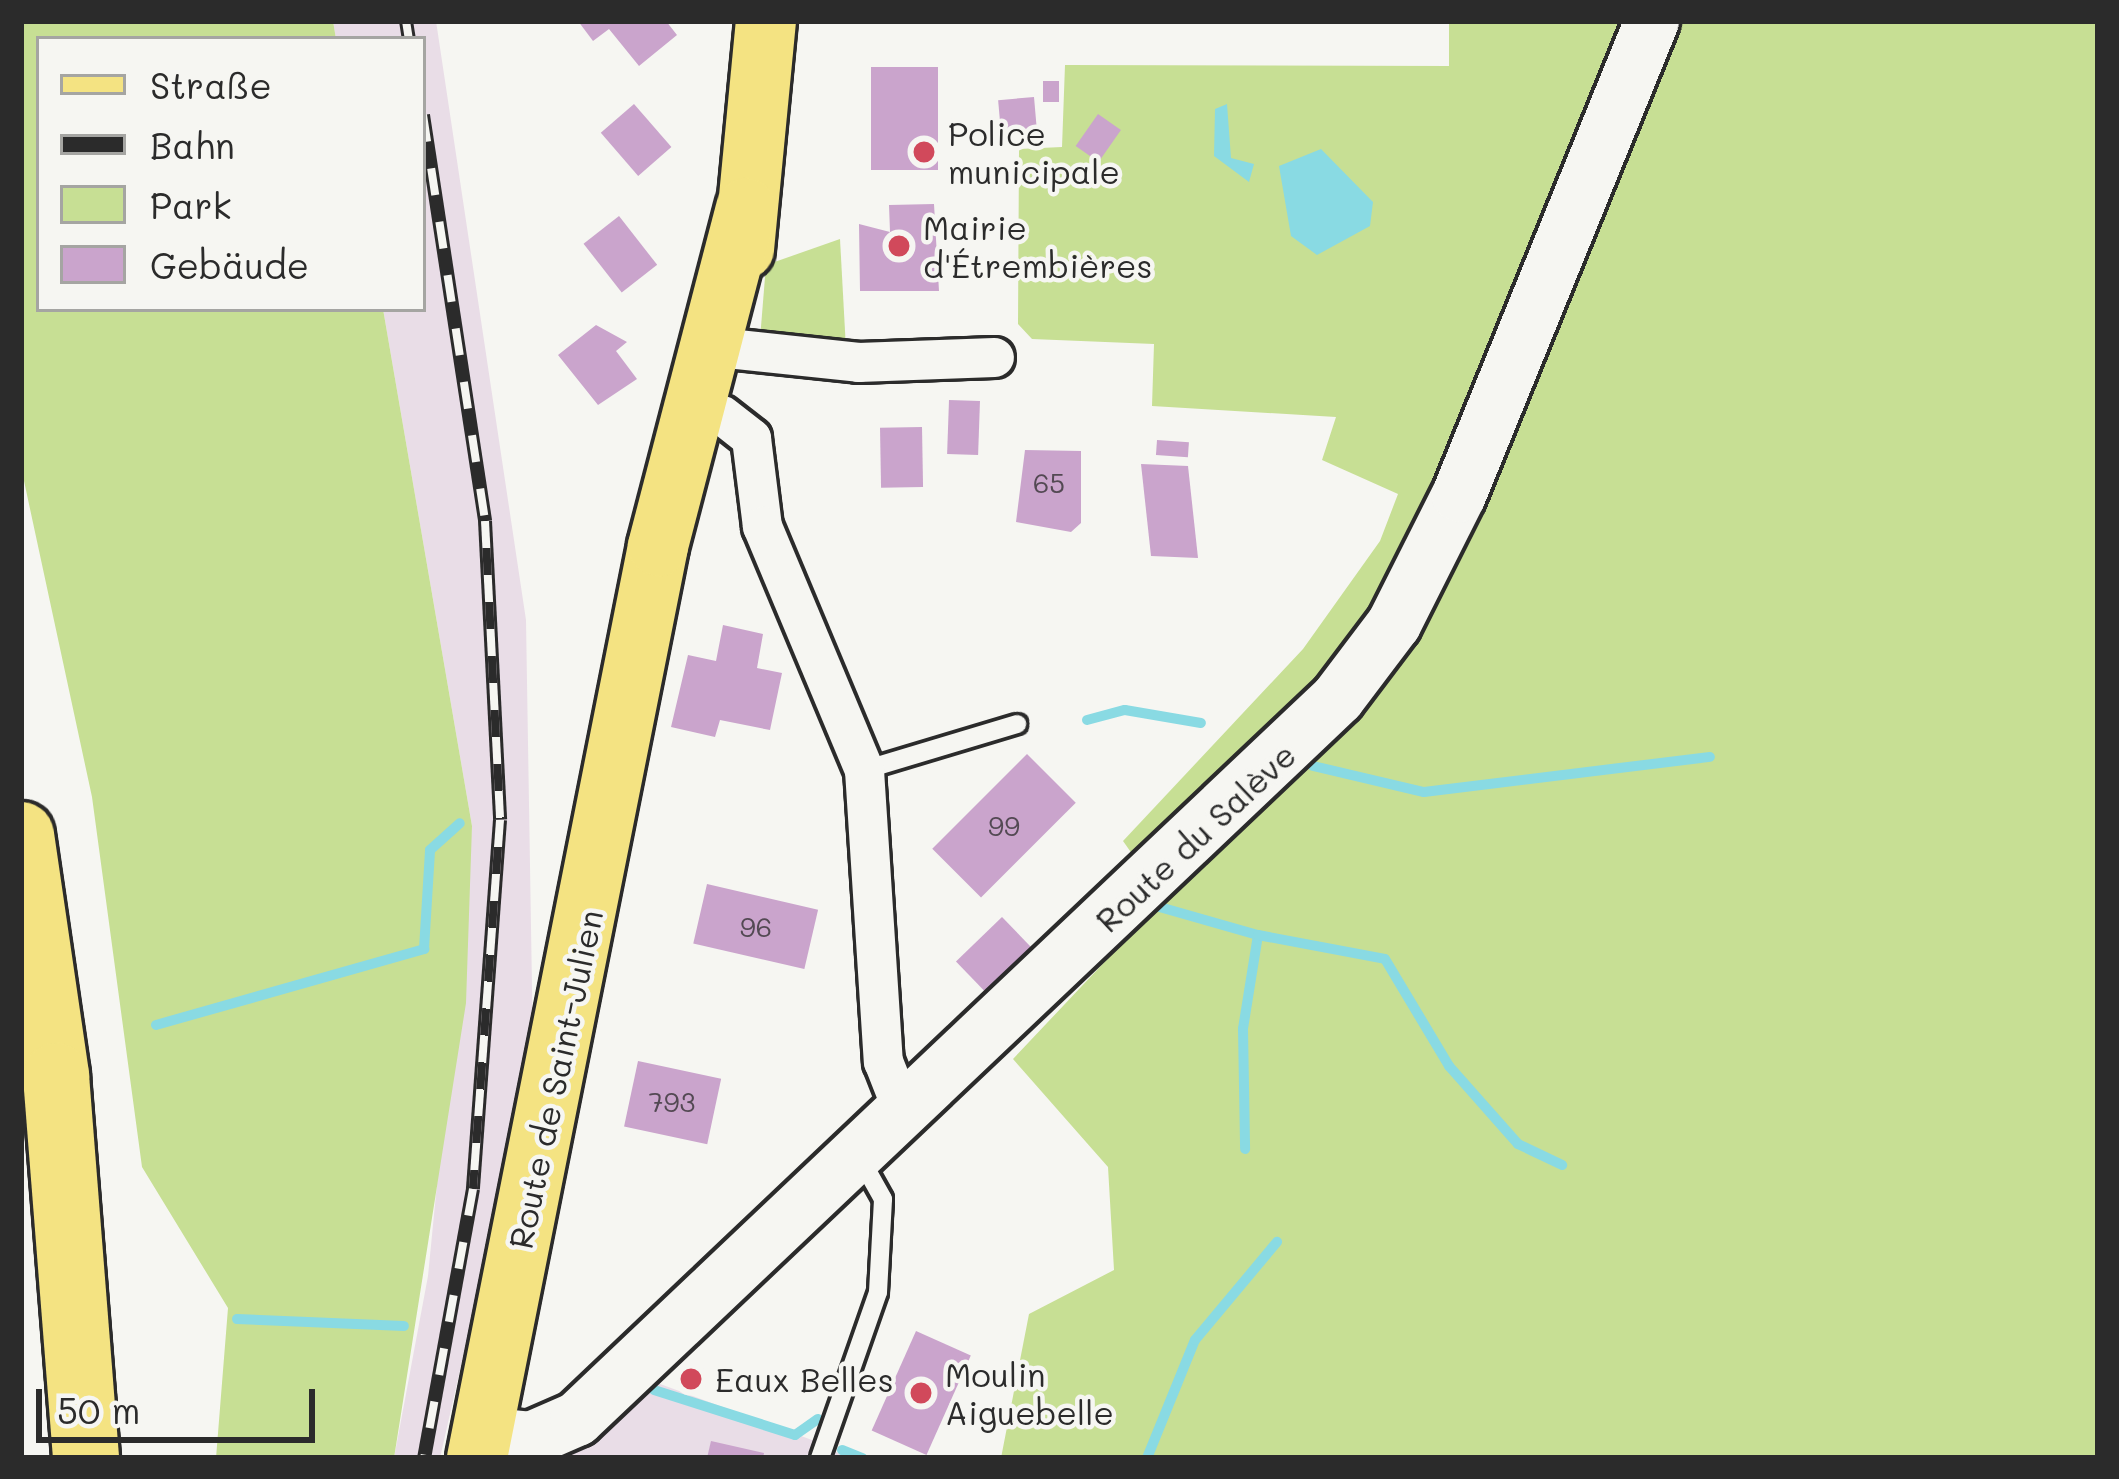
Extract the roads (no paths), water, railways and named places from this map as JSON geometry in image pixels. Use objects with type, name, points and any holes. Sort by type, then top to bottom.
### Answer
[{"type":"highway","points":[[21,835],[56,1076],[86,1458]]},
{"type":"main road","name":"Route de Saint-Julien","points":[[480,1446],[634,701],[720,347],[746,208],[766,21]]},
{"type":"main road","name":"Route de Saint-Julien","points":[[634,701],[694,545],[722,415],[720,347]]},
{"type":"street","name":"Route du Salève","points":[[480,1446],[531,1439],[577,1419],[1302,737],[1394,624],[1621,117],[1652,21]]},
{"type":"street","points":[[720,347],[859,362],[994,357]]},
{"type":"street","points":[[722,415],[751,438],[762,526],[864,770],[883,1061],[903,1112]]},
{"type":"lane","points":[[864,770],[1017,724]]},
{"type":"lane","points":[[820,1458],[879,1282],[883,1199],[857,1154]]},
{"type":"water","points":[[1227,104],[1231,158],[1254,164],[1249,182],[1214,156],[1215,109]]},
{"type":"water","points":[[1321,149],[1373,202],[1370,226],[1317,255],[1291,236],[1279,166]]},
{"type":"waterway","points":[[1087,720],[1125,710],[1201,723]]},
{"type":"waterway","points":[[1313,766],[1424,792],[1710,757]]},
{"type":"waterway","points":[[156,1025],[424,949],[430,850],[460,823]]},
{"type":"waterway","points":[[1149,904],[1258,935],[1243,1029],[1245,1149]]},
{"type":"waterway","points":[[1258,935],[1385,959],[1449,1066],[1518,1144],[1562,1165]]},
{"type":"waterway","points":[[1147,1458],[1195,1340],[1277,1242]]},
{"type":"waterway","points":[[237,1319],[404,1326]]},
{"type":"waterway","points":[[654,1390],[795,1435],[818,1419]]},
{"type":"waterway","points":[[842,1450],[862,1458]]},
{"type":"railway","points":[[406,21],[408,36]]},
{"type":"railway","points":[[424,1458],[473,1189],[500,820],[485,521],[426,135]]},
{"type":"place","name":"Police municipale","points":[[924,152]]},
{"type":"place","name":"Mairie d'Étrembières","points":[[899,246]]},
{"type":"place","name":"Eaux Belles","points":[[691,1379]]},
{"type":"place","name":"Moulin Aiguebelle","points":[[921,1393]]}]
